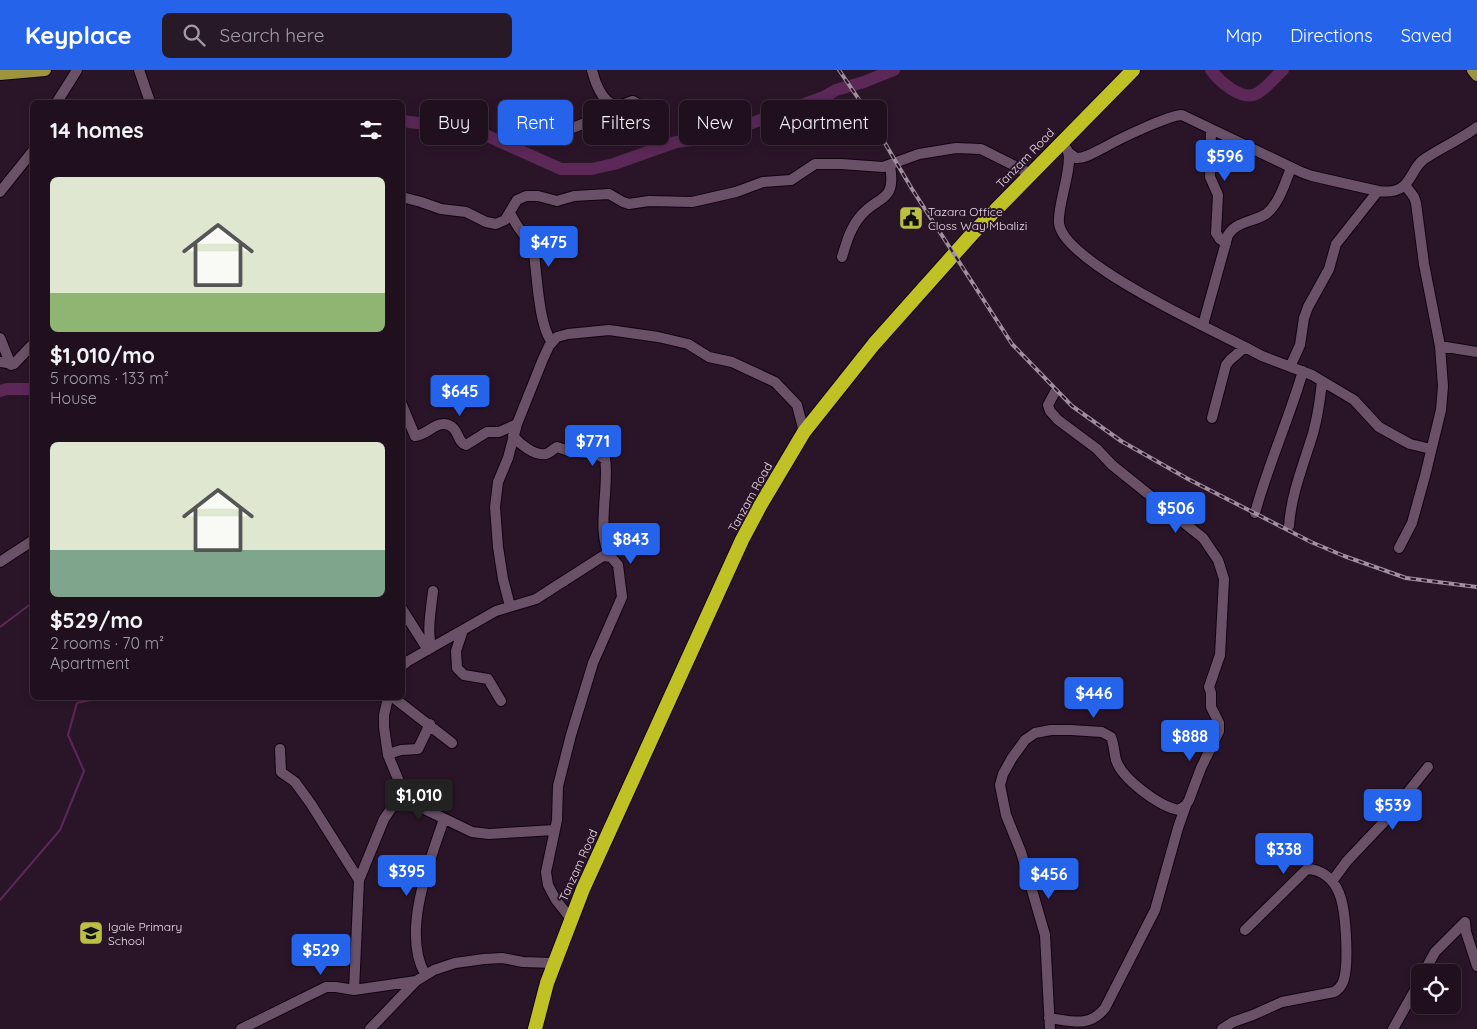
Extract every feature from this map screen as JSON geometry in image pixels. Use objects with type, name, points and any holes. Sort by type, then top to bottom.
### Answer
[{"type":"highway","name":"Tanzam Road","points":[[535,1029],[554,963],[586,881],[742,540],[804,432],[874,344],[973,233],[1030,174],[1064,147],[1133,70]]},
{"type":"main road","points":[[0,74],[45,70]]},
{"type":"main road","points":[[1473,70],[1477,75]]},
{"type":"street","points":[[58,100],[77,70]]},
{"type":"street","points":[[139,70],[149,100]]},
{"type":"street","points":[[573,127],[604,118],[629,114],[637,110],[638,104],[633,101],[616,106],[609,102],[592,70]]},
{"type":"street","points":[[1064,147],[1076,158],[1085,157],[1105,146],[1182,115],[1291,168],[1312,176],[1388,192],[1397,190],[1405,185],[1414,170],[1424,160],[1477,127]]},
{"type":"street","points":[[1211,128],[1210,177],[1218,195],[1216,233],[1226,243]]},
{"type":"street","points":[[1064,147],[1064,191],[1058,216],[1060,230],[1066,239],[1088,259],[1118,280],[1245,347],[1322,381],[1354,400],[1379,427],[1410,444],[1431,449]]},
{"type":"street","points":[[405,198],[441,210],[466,212],[491,223],[504,222],[517,200],[526,196],[538,196],[556,201],[574,196],[609,194],[629,204],[649,201],[692,202],[736,192],[763,182],[790,180],[815,164],[841,164],[875,168],[890,166],[919,154],[956,148],[981,149],[1030,174]]},
{"type":"street","points":[[0,192],[30,154]]},
{"type":"street","points":[[842,257],[858,219],[888,194],[892,178],[890,166]]},
{"type":"street","points":[[1203,325],[1228,235],[1234,227],[1264,215],[1272,208],[1291,168]]},
{"type":"street","points":[[1399,548],[1412,524],[1426,476],[1442,398],[1443,374],[1440,346],[1424,264],[1416,203],[1405,185]]},
{"type":"street","points":[[1290,367],[1300,344],[1304,318],[1308,307],[1328,271],[1336,244],[1378,191]]},
{"type":"street","points":[[510,212],[515,224],[530,244],[534,254],[546,335],[552,342]]},
{"type":"street","points":[[510,606],[500,562],[495,507],[498,482],[508,458],[517,424],[546,352],[557,337],[568,334],[610,330],[658,337],[688,344],[709,357],[732,362],[775,382],[797,405],[804,432]]},
{"type":"street","points":[[0,338],[12,365]]},
{"type":"street","points":[[1440,346],[1477,352]]},
{"type":"street","points":[[12,365],[30,347]]},
{"type":"street","points":[[1212,418],[1226,365],[1245,347]]},
{"type":"street","points":[[0,362],[12,365]]},
{"type":"street","points":[[1255,513],[1303,371]]},
{"type":"street","points":[[1289,526],[1290,510],[1298,476],[1313,431],[1322,381]]},
{"type":"street","points":[[1049,1018],[1090,1021],[1099,1016],[1105,1008],[1155,910],[1178,828],[1201,768],[1219,731],[1219,723],[1211,707],[1209,687],[1220,655],[1224,579],[1221,565],[1203,538],[1112,465],[1097,449],[1052,414],[1048,405],[1054,392]]},
{"type":"street","points":[[405,412],[415,436],[440,424],[447,424],[455,430],[463,445],[470,444],[487,432],[499,432],[517,424]]},
{"type":"street","points":[[513,436],[526,448],[541,454],[559,448],[596,454],[605,459],[603,513],[606,548],[618,565],[622,597],[593,663],[558,786],[557,820],[547,860],[547,878],[556,900],[571,919]]},
{"type":"street","points":[[0,562],[30,542]]},
{"type":"street","points":[[405,664],[496,611],[536,599],[570,578],[588,564],[603,556],[611,556]]},
{"type":"street","points":[[430,649],[429,623],[433,591]]},
{"type":"street","points":[[405,613],[430,649]]},
{"type":"street","points":[[464,630],[456,651],[458,668],[464,675],[488,680],[501,701]]},
{"type":"street","points":[[388,700],[384,715],[384,728],[388,754],[403,791],[416,805],[472,832],[489,834],[555,830]]},
{"type":"street","points":[[397,700],[452,743]]},
{"type":"street","points":[[388,754],[418,749],[430,724]]},
{"type":"street","points":[[1050,1029],[1045,935],[1024,860],[1009,824],[1001,793],[1000,785],[1003,774],[1012,758],[1025,740],[1031,735],[1042,731],[1071,730],[1105,733],[1112,737],[1116,759],[1128,778],[1168,806],[1179,810],[1186,806]]},
{"type":"street","points":[[280,750],[281,772],[295,782],[311,804],[359,880]]},
{"type":"street","points":[[1332,880],[1384,822],[1428,767]]},
{"type":"street","points":[[354,990],[359,880],[384,819],[403,791]]},
{"type":"street","points":[[425,974],[421,966],[418,950],[417,914],[421,894],[444,819]]},
{"type":"street","points":[[1222,1029],[1233,1022],[1273,1005],[1306,996],[1334,992],[1342,985],[1345,975],[1345,925],[1340,894],[1332,880],[1317,871],[1307,870],[1245,930]]},
{"type":"street","points":[[1428,964],[1435,952],[1466,922],[1468,938],[1477,966]]},
{"type":"street","points":[[370,1029],[425,974],[455,963],[502,958],[523,962],[554,963]]},
{"type":"street","points":[[241,1029],[326,987],[354,990],[416,981]]},
{"type":"street","points":[[1393,1029],[1411,997]]},
{"type":"waterway","points":[[405,121],[459,128],[483,134],[561,169],[591,169],[614,164],[676,142],[724,133],[894,70]]},
{"type":"waterway","points":[[1211,70],[1231,89],[1244,95],[1256,94],[1283,70]]},
{"type":"waterway","points":[[0,391],[7,389],[30,389]]},
{"type":"waterway","points":[[0,627],[30,604]]},
{"type":"waterway","points":[[0,900],[60,830],[84,771],[68,735],[77,703],[91,700]]},
{"type":"railway","points":[[839,70],[860,101],[912,189],[1012,344],[1072,406],[1121,441],[1188,479],[1311,542],[1406,578],[1477,587]]},
{"type":"place","name":"Tazara Office Closs Way Mbalizi","points":[[911,218]]},
{"type":"place","name":"Igale Primary School","points":[[91,933]]}]
